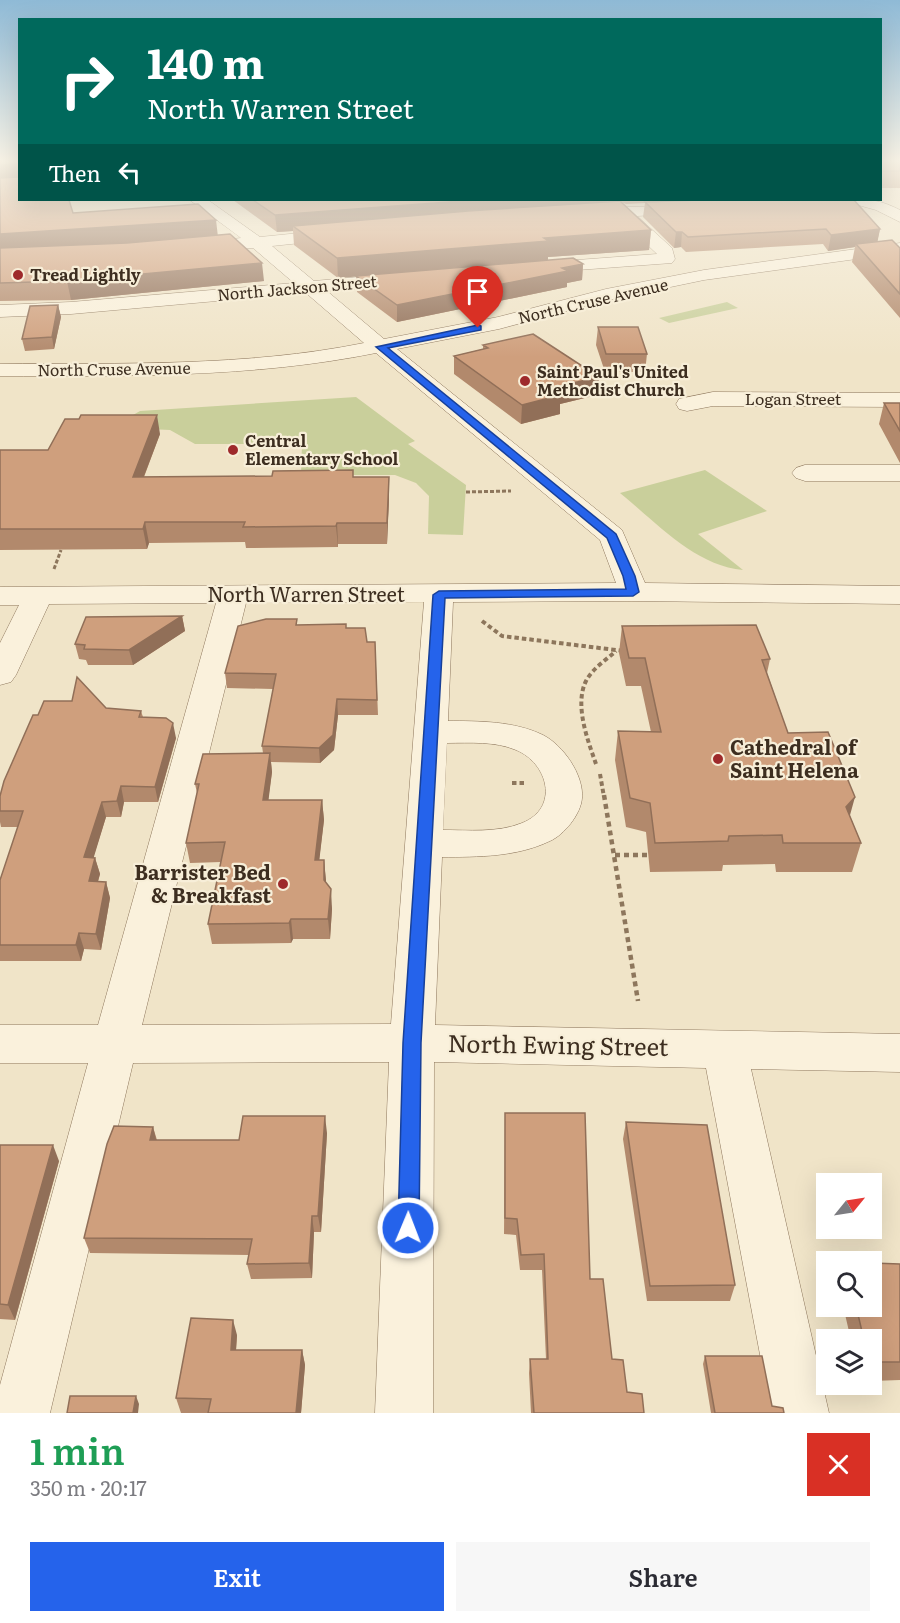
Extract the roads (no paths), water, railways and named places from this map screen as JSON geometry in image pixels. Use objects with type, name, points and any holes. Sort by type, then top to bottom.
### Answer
[{"type":"street","points":[[234,226],[258,243],[308,287],[612,536],[629,576],[633,592]]},
{"type":"street","points":[[519,270],[666,260],[666,252],[639,226]]},
{"type":"street","points":[[173,250],[360,232]]},
{"type":"street","name":"North Cruse Avenue","points":[[0,370],[167,369],[264,363],[381,347],[499,323],[606,295],[704,275],[900,248]]},
{"type":"street","name":"North Jackson Street","points":[[0,312],[424,278]]},
{"type":"street","points":[[71,288],[71,308]]},
{"type":"street","name":"Logan Street","points":[[687,404],[713,399],[900,400]]},
{"type":"street","points":[[805,473],[900,472]]},
{"type":"street","points":[[0,675],[46,584]]},
{"type":"street","name":"North Warren Street","points":[[0,596],[46,584],[233,596],[457,605],[633,592],[900,595]]},
{"type":"street","points":[[21,1413],[233,596]]},
{"type":"street","points":[[404,1413],[412,1043],[430,732],[457,605]]},
{"type":"street","points":[[424,843],[484,842],[520,837],[540,831],[558,814],[565,799],[562,777],[553,759],[538,746],[519,736],[430,732]]},
{"type":"street","name":"North Ewing Street","points":[[0,1044],[412,1043],[900,1053]]},
{"type":"street","points":[[724,1050],[737,1103],[800,1413]]},
{"type":"place","name":"Tread Lightly","points":[[18,275]]},
{"type":"place","name":"Saint Paul's United Methodist Church","points":[[525,381]]},
{"type":"place","name":"Central Elementary School","points":[[233,450]]},
{"type":"place","name":"Cathedral of Saint Helena","points":[[718,759]]},
{"type":"place","name":"Barrister Bed & Breakfast","points":[[283,884]]}]
